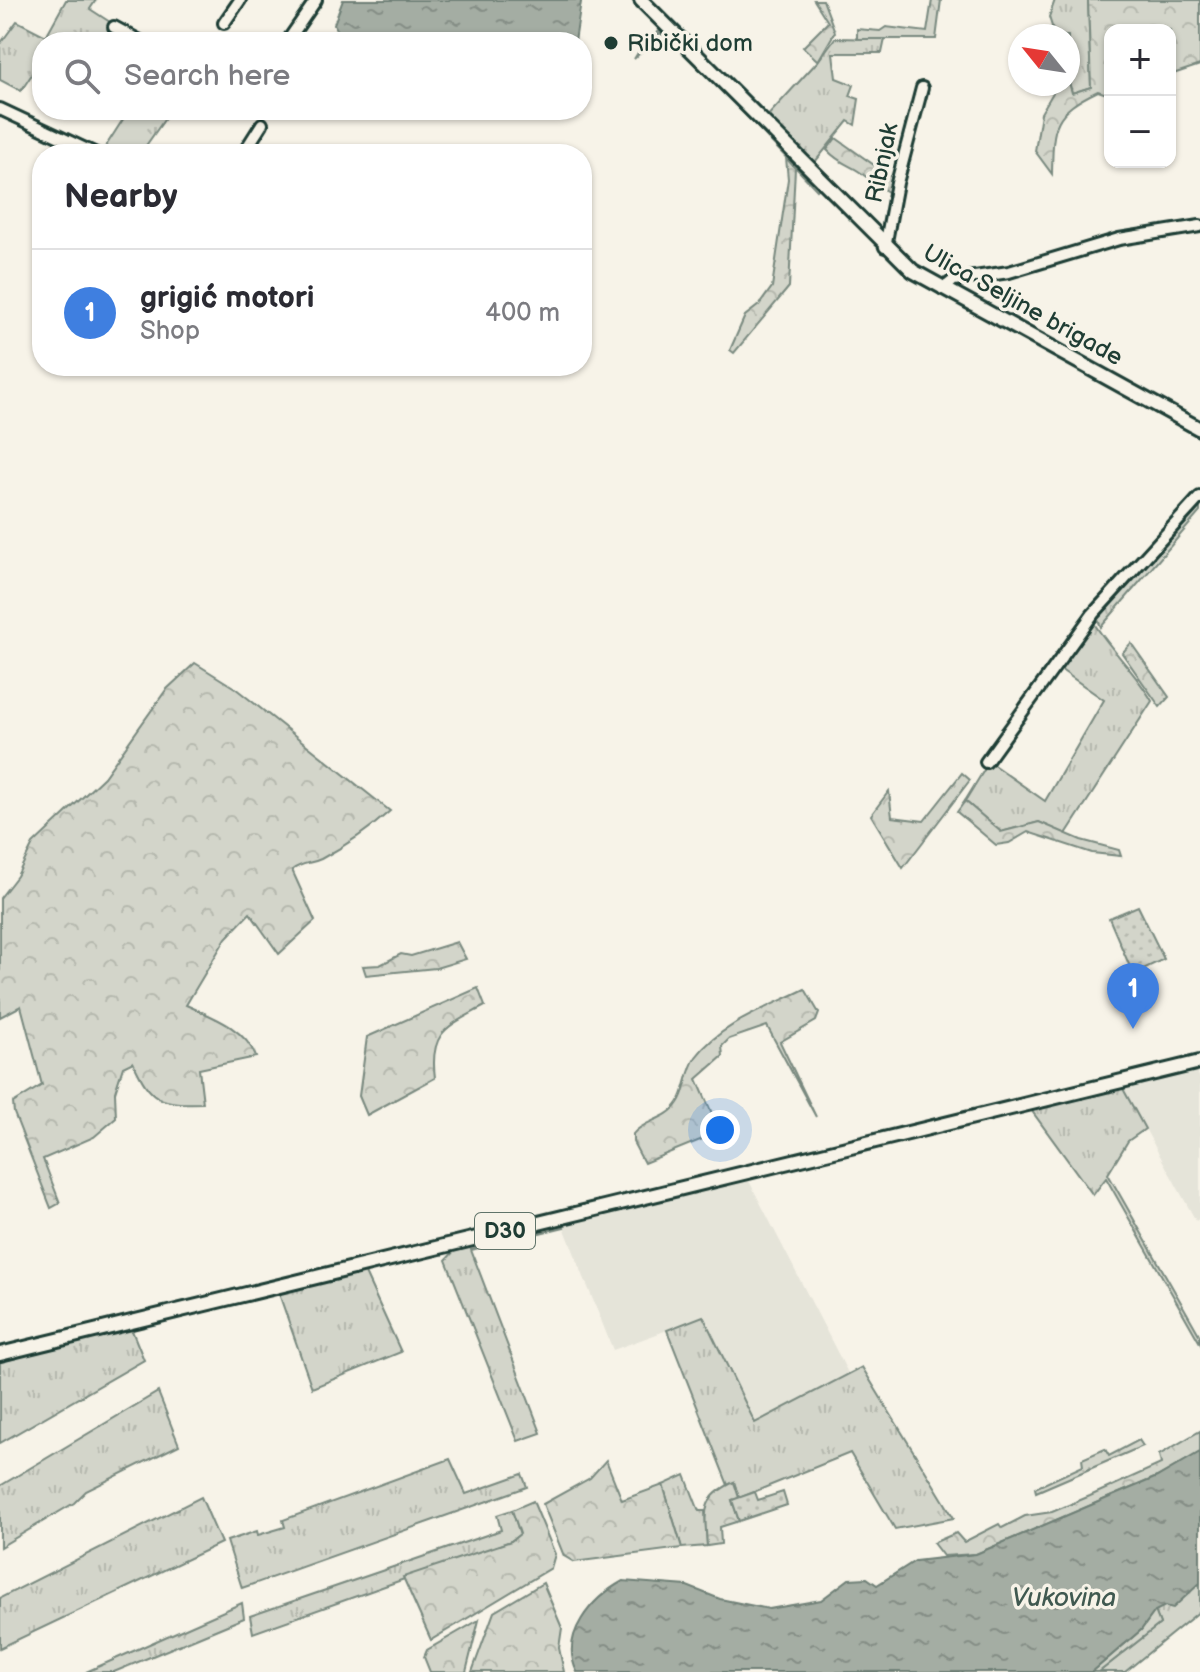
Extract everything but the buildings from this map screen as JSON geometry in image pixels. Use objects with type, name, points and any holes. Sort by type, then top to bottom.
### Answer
[{"type":"main road","name":"Ulica Seljine brigade","points":[[641,0],[885,247],[913,271],[1200,429]]},
{"type":"main road","name":"D30","points":[[0,1354],[1200,1062]]},
{"type":"street","points":[[224,23],[240,0]]},
{"type":"street","points":[[294,32],[316,0]]},
{"type":"street","points":[[114,27],[124,32]]},
{"type":"street","name":"Ribnjak","points":[[885,247],[899,173],[922,88]]},
{"type":"street","points":[[0,109],[75,144]]},
{"type":"street","points":[[249,144],[262,124]]},
{"type":"street","points":[[943,289],[954,280],[1009,272],[1119,239],[1200,226]]},
{"type":"street","points":[[986,762],[1093,614],[1200,497]]},
{"type":"shaded area","points":[[1195,1069],[1200,1078],[1200,1218],[1196,1221],[1121,1085]]},
{"type":"shaded area","points":[[748,1179],[848,1373],[754,1424],[703,1317],[613,1350],[562,1222]]},
{"type":"green space","points":[[66,0],[96,0],[90,9],[113,24],[108,32],[48,32]]},
{"type":"green space","points":[[814,0],[823,0],[835,32],[818,61],[803,47],[828,22]]},
{"type":"green space","points":[[932,0],[941,0],[936,39],[857,39],[857,29],[880,31],[886,27],[927,32]]},
{"type":"green space","points":[[1055,0],[1088,0],[1091,87],[1080,90],[1080,24],[1051,24],[1049,17]]},
{"type":"green space","points":[[1088,0],[1200,0],[1200,65],[1176,73],[1176,24],[1104,24],[1104,93],[1098,91],[1063,114],[1055,132],[1052,174],[1035,151],[1041,113],[1051,96],[1080,96],[1080,90],[1091,87]]},
{"type":"green space","points":[[17,21],[38,32],[32,32],[32,74],[21,91],[0,80],[0,44]]},
{"type":"green space","points":[[664,28],[821,186],[817,190],[699,66],[660,33],[634,59],[646,40]]},
{"type":"green space","points":[[835,38],[885,39],[882,53],[833,53],[836,78],[854,85],[850,96],[859,99],[855,125],[848,121],[811,167],[764,120]]},
{"type":"green space","points":[[123,120],[164,120],[147,144],[107,144]]},
{"type":"green space","points":[[836,138],[895,180],[892,194],[827,150]]},
{"type":"green space","points":[[786,158],[795,168],[789,287],[734,353],[730,350],[745,316],[759,305],[772,287],[788,179]]},
{"type":"green space","points":[[1200,500],[1200,512],[1101,627],[1096,615]]},
{"type":"green space","points":[[1092,620],[1152,701],[1066,834],[1039,822],[1001,832],[965,801],[989,762],[1045,801],[1104,700],[1057,667]]},
{"type":"green space","points":[[1131,643],[1169,697],[1160,707],[1122,653]]},
{"type":"green space","points":[[195,663],[235,688],[390,811],[339,849],[292,870],[315,921],[279,954],[250,913],[226,938],[186,1005],[236,1031],[256,1057],[199,1069],[203,1103],[176,1103],[159,1098],[145,1085],[133,1062],[123,1067],[115,1092],[116,1118],[94,1137],[43,1159],[60,1203],[51,1208],[14,1113],[13,1103],[42,1085],[21,1006],[0,1017],[0,898],[17,876],[33,844],[104,777],[166,690]]},
{"type":"green space","points":[[962,773],[970,780],[903,868],[871,815],[889,791],[892,817],[924,821]]},
{"type":"green space","points":[[965,801],[1001,832],[1039,822],[1081,840],[1119,850],[1121,856],[1092,853],[1028,832],[1009,843],[996,845],[957,812]]},
{"type":"green space","points":[[1138,906],[1164,959],[1133,974],[1109,918]]},
{"type":"green space","points":[[457,942],[466,959],[436,968],[366,975],[363,966],[380,965],[401,954],[411,956]]},
{"type":"green space","points":[[478,988],[485,1006],[451,1026],[438,1040],[435,1078],[367,1115],[359,1096],[367,1037]]},
{"type":"green space","points":[[805,989],[819,1013],[816,1021],[780,1042],[816,1117],[767,1026],[729,1039],[722,1046],[723,1056],[697,1079],[720,1132],[644,1163],[633,1142],[633,1134],[673,1109],[681,1098],[693,1062],[706,1045],[746,1017]]},
{"type":"green space","points":[[1121,1085],[1145,1129],[1128,1141],[1108,1174],[1200,1336],[1200,1343],[1106,1178],[1093,1195],[1029,1107]]},
{"type":"green space","points":[[562,1222],[564,1227],[471,1250],[541,1433],[518,1441],[446,1260],[455,1250]]},
{"type":"green space","points":[[364,1271],[401,1352],[312,1388],[278,1291]]},
{"type":"green space","points":[[703,1316],[755,1423],[862,1367],[954,1518],[895,1529],[850,1453],[739,1498],[734,1482],[728,1485],[667,1330]]},
{"type":"green space","points":[[131,1328],[144,1360],[0,1443],[0,1362]]},
{"type":"green space","points":[[158,1392],[179,1445],[86,1491],[74,1503],[0,1547],[0,1486]]},
{"type":"green space","points":[[1200,1431],[1200,1453],[1157,1477],[976,1554],[943,1556],[933,1543],[956,1533],[964,1542],[999,1524],[1002,1528],[1025,1516],[1052,1512],[1161,1464],[1159,1455]]},
{"type":"green space","points":[[1139,1440],[1143,1446],[1036,1492],[1035,1488],[1083,1466],[1082,1459],[1105,1449],[1109,1456]]},
{"type":"green space","points":[[450,1459],[466,1494],[522,1474],[527,1487],[242,1588],[227,1541],[257,1531],[258,1535],[285,1527],[283,1520]]},
{"type":"green space","points":[[606,1460],[622,1500],[663,1485],[682,1548],[574,1562],[564,1556],[543,1504],[590,1478]]},
{"type":"green space","points":[[685,1475],[699,1511],[705,1511],[707,1546],[682,1548],[663,1485]]},
{"type":"green space","points":[[734,1482],[739,1498],[732,1500],[739,1521],[720,1527],[721,1544],[707,1546],[707,1507],[715,1494]]},
{"type":"green space","points":[[755,1492],[758,1500],[783,1492],[787,1505],[739,1521],[732,1500]]},
{"type":"green space","points":[[201,1497],[221,1543],[0,1648],[0,1598]]},
{"type":"green space","points":[[533,1501],[555,1554],[551,1568],[431,1640],[403,1577],[511,1541],[520,1534],[512,1510]]},
{"type":"green space","points":[[512,1510],[520,1534],[511,1541],[253,1633],[250,1616],[501,1530],[497,1515]]},
{"type":"green space","points":[[543,1583],[562,1628],[559,1648],[564,1672],[472,1672],[494,1612]]},
{"type":"green space","points":[[1200,1583],[1200,1611],[1125,1672],[1099,1672],[1160,1624],[1155,1611]]},
{"type":"green space","points":[[242,1603],[244,1618],[114,1672],[86,1672]]},
{"type":"green space","points":[[1155,1611],[1160,1624],[1099,1672],[1092,1672],[1141,1630]]},
{"type":"green space","points":[[479,1620],[466,1672],[430,1672],[424,1657],[427,1650]]},
{"type":"water","points":[[343,0],[581,0],[576,32],[338,32],[334,24]]},
{"type":"water","name":"Vukovina","points":[[1200,1452],[1200,1583],[1173,1608],[1165,1606],[1155,1611],[1141,1630],[1092,1672],[577,1672],[572,1645],[575,1631],[600,1597],[623,1581],[687,1586],[720,1599],[769,1609],[821,1600],[849,1579],[867,1578],[877,1585],[915,1561],[976,1554],[1157,1477]]},
{"type":"place","name":"Ribički dom","points":[[611,43]]},
{"type":"place","name":"grigić motori","points":[[1133,1029]]}]
